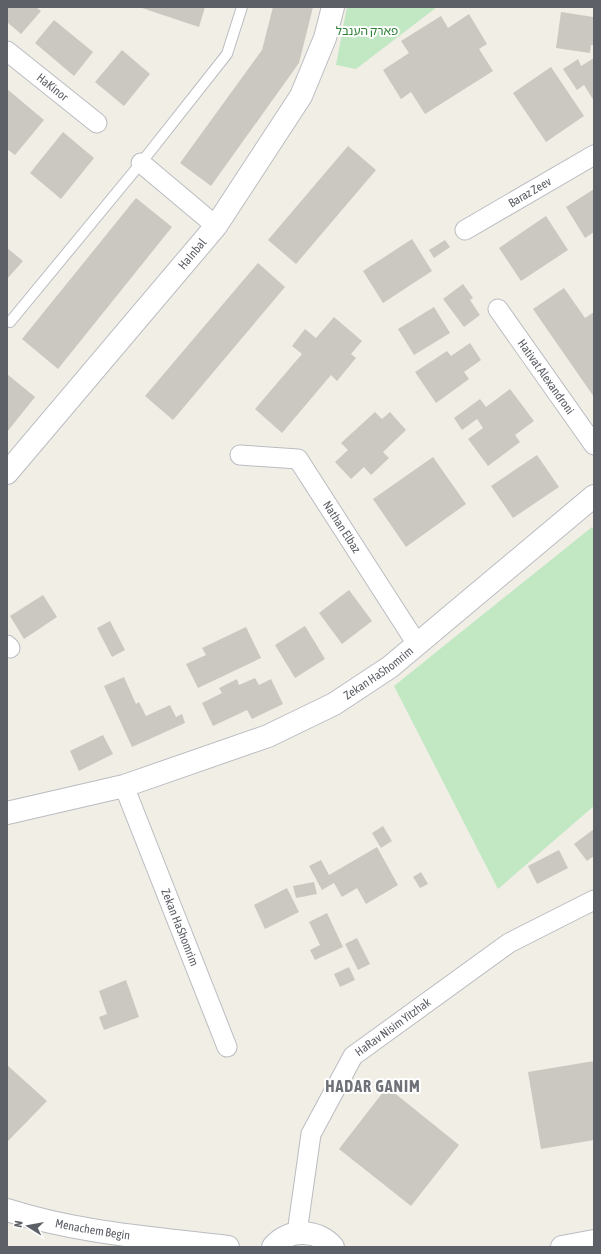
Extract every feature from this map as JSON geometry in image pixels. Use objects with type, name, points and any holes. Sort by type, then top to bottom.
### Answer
[{"type":"street","name":"HaInbal","points":[[7,473],[216,226],[301,96],[325,38],[333,7]]},
{"type":"street","name":"HaKinor","points":[[7,51],[97,123]]},
{"type":"street","name":"Baraz Zeev","points":[[465,230],[594,155]]},
{"type":"street","points":[[141,163],[216,226]]},
{"type":"street","name":"Hativat Alexandroni","points":[[498,309],[594,445]]},
{"type":"street","name":"Nathan Elbaz","points":[[240,455],[298,459],[417,644]]},
{"type":"street","name":"Zekan HaShomrim","points":[[7,813],[124,786],[268,736],[334,704],[390,667],[594,496]]},
{"type":"street","name":"Zekan HaShomrim","points":[[124,786],[227,1047]]},
{"type":"street","name":"HaRav Nisim Yitzhak","points":[[297,1233],[311,1134],[353,1056],[508,943],[594,900]]},
{"type":"street","name":"Menachem Begin","points":[[7,1210],[43,1221],[126,1234],[228,1247]]},
{"type":"street","points":[[273,1247],[286,1236],[297,1233],[310,1233],[322,1237],[333,1247]]},
{"type":"street","points":[[562,1247],[594,1241]]},
{"type":"lane","points":[[10,322],[141,163],[226,54],[242,7]]},
{"type":"green space","name":"פארק הענבל","points":[[347,7],[437,7],[356,69],[336,65]]},
{"type":"green space","points":[[592,527],[594,530],[594,806],[498,889],[394,686]]},
{"type":"building","points":[[7,7],[36,7],[41,11],[21,34],[7,22]]},
{"type":"building","points":[[139,7],[205,7],[199,27]]},
{"type":"building","points":[[273,7],[313,7],[299,63],[211,186],[180,163],[262,50]]},
{"type":"building","points":[[561,12],[593,17],[594,45],[591,45],[590,53],[556,48]]},
{"type":"building","points":[[469,14],[487,44],[479,49],[493,71],[425,114],[411,92],[401,99],[383,70],[409,53],[401,41],[441,16],[448,28]]},
{"type":"building","points":[[54,20],[93,52],[74,76],[35,43]]},
{"type":"building","points":[[122,50],[150,74],[124,106],[95,82]]},
{"type":"building","points":[[594,58],[594,101],[584,85],[577,90],[563,69],[578,59],[581,66]]},
{"type":"building","points":[[551,67],[584,116],[546,142],[513,93]]},
{"type":"building","points":[[7,89],[44,120],[15,155],[7,149]]},
{"type":"building","points":[[63,132],[94,158],[61,199],[30,173]]},
{"type":"building","points":[[348,146],[376,170],[296,264],[268,240]]},
{"type":"building","points":[[594,189],[594,232],[585,238],[566,207]]},
{"type":"building","points":[[136,198],[172,227],[58,369],[22,339]]},
{"type":"building","points":[[546,216],[568,250],[521,281],[499,248]]},
{"type":"building","points":[[412,239],[432,271],[383,303],[363,271]]},
{"type":"building","points":[[445,240],[450,247],[434,258],[429,250]]},
{"type":"building","points":[[7,248],[23,261],[7,279]]},
{"type":"building","points":[[258,263],[285,287],[173,420],[145,396]]},
{"type":"building","points":[[463,284],[473,298],[470,300],[480,315],[464,327],[443,299]]},
{"type":"building","points":[[564,288],[585,318],[594,312],[594,397],[533,309]]},
{"type":"building","points":[[434,307],[450,333],[414,355],[398,329]]},
{"type":"building","points":[[334,317],[362,341],[351,354],[356,358],[337,381],[331,375],[282,433],[255,409],[302,354],[292,346],[305,329],[316,338]]},
{"type":"building","points":[[470,343],[481,360],[464,372],[469,379],[436,403],[415,372],[447,351],[451,356]]},
{"type":"building","points":[[7,374],[35,397],[7,432]]},
{"type":"building","points":[[510,389],[534,421],[515,435],[520,442],[488,466],[468,439],[483,428],[477,419],[462,430],[454,418],[480,399],[486,407]]},
{"type":"building","points":[[375,412],[382,419],[390,412],[406,430],[383,452],[389,458],[371,475],[364,467],[351,479],[335,462],[348,450],[341,443]]},
{"type":"building","points":[[537,455],[559,487],[513,518],[491,486]]},
{"type":"building","points":[[433,457],[466,504],[406,547],[373,499]]},
{"type":"building","points":[[349,590],[372,621],[342,644],[319,613]]},
{"type":"building","points":[[43,595],[57,617],[24,639],[10,616]]},
{"type":"building","points":[[110,621],[125,650],[112,657],[97,628]]},
{"type":"building","points":[[305,626],[325,659],[295,678],[275,645]]},
{"type":"building","points":[[246,627],[261,658],[198,688],[186,664],[206,655],[202,648]]},
{"type":"building","points":[[124,677],[136,704],[139,702],[146,716],[170,705],[176,717],[182,714],[185,723],[132,747],[104,686]]},
{"type":"building","points":[[255,678],[259,685],[271,679],[283,704],[252,719],[247,710],[213,726],[202,703],[222,693],[219,688],[237,679],[239,685]]},
{"type":"building","points":[[103,735],[113,754],[79,771],[70,751]]},
{"type":"building","points":[[383,826],[392,841],[381,848],[372,833]]},
{"type":"building","points":[[594,829],[594,856],[587,861],[574,844]]},
{"type":"building","points":[[377,847],[398,885],[366,904],[357,888],[342,897],[334,883],[322,890],[309,866],[321,860],[329,875]]},
{"type":"building","points":[[559,850],[568,868],[537,884],[528,866]]},
{"type":"building","points":[[421,872],[428,884],[420,888],[413,877]]},
{"type":"building","points":[[314,882],[317,894],[296,898],[293,886]]},
{"type":"building","points":[[287,888],[299,912],[265,929],[254,905]]},
{"type":"building","points":[[327,913],[343,947],[315,960],[310,950],[320,945],[309,922]]},
{"type":"building","points":[[357,938],[370,964],[358,970],[345,944]]},
{"type":"building","points":[[349,967],[355,980],[340,987],[334,974]]},
{"type":"building","points":[[126,980],[139,1017],[104,1030],[99,1017],[107,1014],[99,991]]},
{"type":"building","points":[[594,1061],[594,1140],[541,1149],[528,1072]]},
{"type":"building","points":[[7,1065],[47,1101],[7,1142]]},
{"type":"building","points":[[387,1087],[459,1145],[411,1206],[339,1149]]},
{"type":"district","name":"HADAR GANIM","points":[[373,1086]]}]
